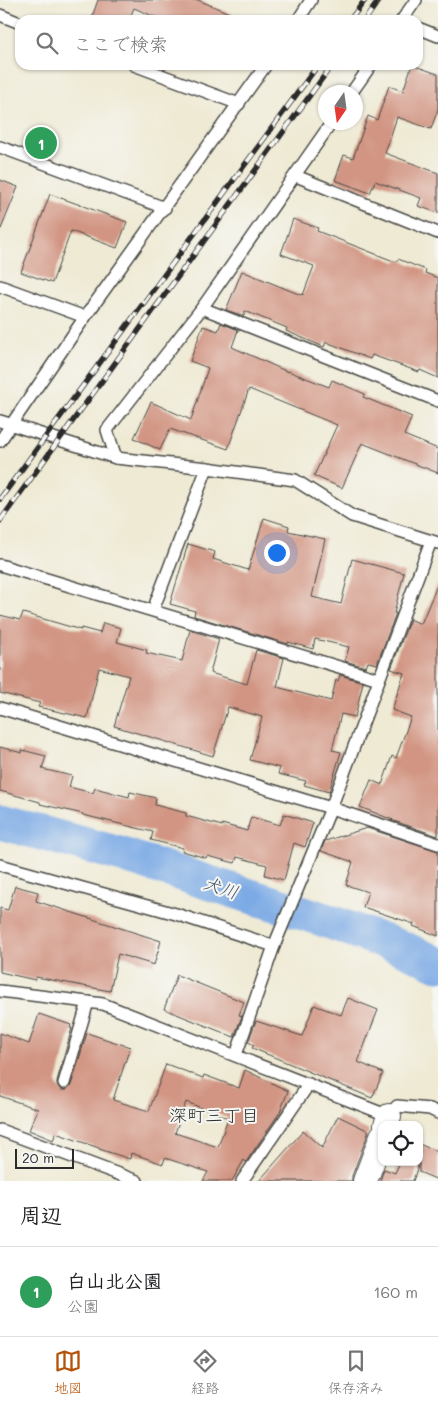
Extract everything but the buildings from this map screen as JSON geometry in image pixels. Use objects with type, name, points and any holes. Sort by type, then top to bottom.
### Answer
[{"type":"street","points":[[365,1181],[378,1147]]},
{"type":"lane","points":[[302,15],[312,0]]},
{"type":"lane","points":[[406,15],[416,0]]},
{"type":"lane","points":[[0,15],[15,21]]},
{"type":"lane","points":[[423,30],[438,36]]},
{"type":"lane","points":[[147,70],[239,104]]},
{"type":"lane","points":[[0,441],[85,317],[263,70]]},
{"type":"lane","points":[[357,85],[367,70]]},
{"type":"lane","points":[[116,458],[107,430],[202,308],[327,130]]},
{"type":"lane","points":[[0,147],[165,208]]},
{"type":"lane","points":[[296,176],[438,233]]},
{"type":"lane","points":[[0,286],[85,317]]},
{"type":"lane","points":[[202,308],[438,401]]},
{"type":"lane","points":[[0,421],[116,458],[295,480],[352,516],[434,542],[378,679],[331,808],[274,946],[236,1055]]},
{"type":"lane","points":[[153,610],[207,468]]},
{"type":"lane","points":[[0,565],[378,679]]},
{"type":"lane","points":[[0,708],[331,808],[438,844]]},
{"type":"lane","points":[[0,865],[176,914],[274,946]]},
{"type":"lane","points":[[0,991],[103,1004],[309,1084],[378,1122]]},
{"type":"lane","points":[[64,1082],[88,1002]]},
{"type":"lane","points":[[242,1181],[309,1084]]},
{"type":"lane","points":[[389,1121],[397,1106],[430,1109],[438,1113]]},
{"type":"lane","points":[[0,1130],[136,1181]]},
{"type":"waterway","name":"犬川","points":[[0,822],[116,853],[322,919],[405,949],[438,964]]},
{"type":"railway","points":[[354,15],[365,0]]},
{"type":"railway","points":[[368,15],[379,0]]},
{"type":"railway","points":[[0,499],[314,70]]},
{"type":"railway","points":[[0,521],[328,70]]},
{"type":"place","name":"白山北公園","points":[[41,143]]},
{"type":"district","name":"深町三丁目","points":[[214,1115]]}]
